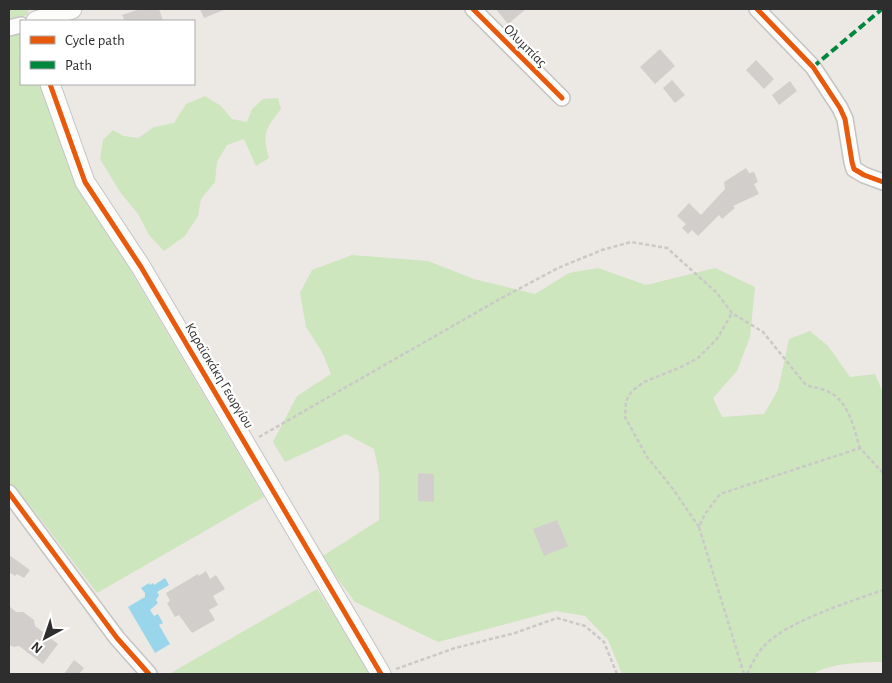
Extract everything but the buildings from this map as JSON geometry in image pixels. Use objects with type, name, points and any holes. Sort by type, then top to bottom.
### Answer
[{"type":"street","points":[[38,17],[72,9]]},
{"type":"street","name":"Ολυμπίας","points":[[473,9],[562,98]]},
{"type":"street","points":[[757,9],[813,67],[840,108],[846,119],[854,169],[883,182]]},
{"type":"street","name":"Καραϊσκάκη Γεωργίου","points":[[50,85],[85,182],[141,267],[381,674]]},
{"type":"street","points":[[9,493],[112,631],[149,674]]},
{"type":"path","points":[[246,444],[498,300],[558,268],[602,250],[631,242],[667,248],[717,293],[732,313],[762,332],[805,384],[813,389],[824,390],[840,399],[848,412],[860,448],[883,473]]},
{"type":"path","points":[[732,313],[716,339],[698,358],[644,382],[632,391],[626,401],[625,416],[647,457],[673,489],[699,527],[745,674]]},
{"type":"path","points":[[699,527],[705,514],[720,494],[860,448]]},
{"type":"path","points":[[745,674],[766,644],[789,629],[839,605],[883,590]]},
{"type":"path","points":[[381,674],[455,648],[515,633],[557,618],[585,626],[604,642],[617,674]]},
{"type":"green space","points":[[9,9],[28,9],[28,15],[9,19]]},
{"type":"green space","points":[[20,31],[20,85],[40,85],[77,184],[132,273],[264,497],[97,593],[29,504],[9,485],[9,33]]},
{"type":"green space","points":[[205,96],[221,106],[232,119],[247,122],[252,109],[263,99],[278,98],[281,109],[266,132],[269,158],[256,166],[244,139],[227,145],[217,162],[215,182],[201,199],[198,216],[185,236],[164,251],[149,235],[138,214],[120,192],[100,159],[103,140],[113,130],[124,136],[138,138],[154,127],[174,123],[186,104]]},
{"type":"green space","points":[[352,255],[428,261],[474,279],[535,294],[569,273],[598,268],[646,285],[715,268],[755,287],[750,337],[737,371],[713,398],[722,417],[764,414],[778,390],[789,339],[810,331],[828,346],[850,377],[875,374],[883,393],[883,662],[838,665],[813,674],[622,674],[608,640],[585,616],[555,611],[438,642],[355,602],[321,557],[379,520],[379,473],[374,449],[346,434],[285,462],[273,442],[297,396],[331,374],[322,352],[306,327],[300,293],[312,270]]},
{"type":"green space","points":[[317,589],[372,674],[169,674]]},
{"type":"water","points":[[165,578],[169,585],[157,592],[159,595],[156,600],[158,603],[150,610],[154,616],[158,614],[163,623],[159,625],[170,644],[155,653],[128,607],[145,597],[145,593],[141,588],[149,583],[154,585]]},
{"type":"marked path","points":[[813,67],[882,9]]},
{"type":"cycle path","points":[[473,9],[562,98]]},
{"type":"cycle path","points":[[757,9],[813,67],[840,108],[845,119],[854,169],[883,182]]},
{"type":"cycle path","points":[[50,85],[85,182],[141,267],[381,674]]},
{"type":"cycle path","points":[[9,493],[117,638],[149,674]]}]
